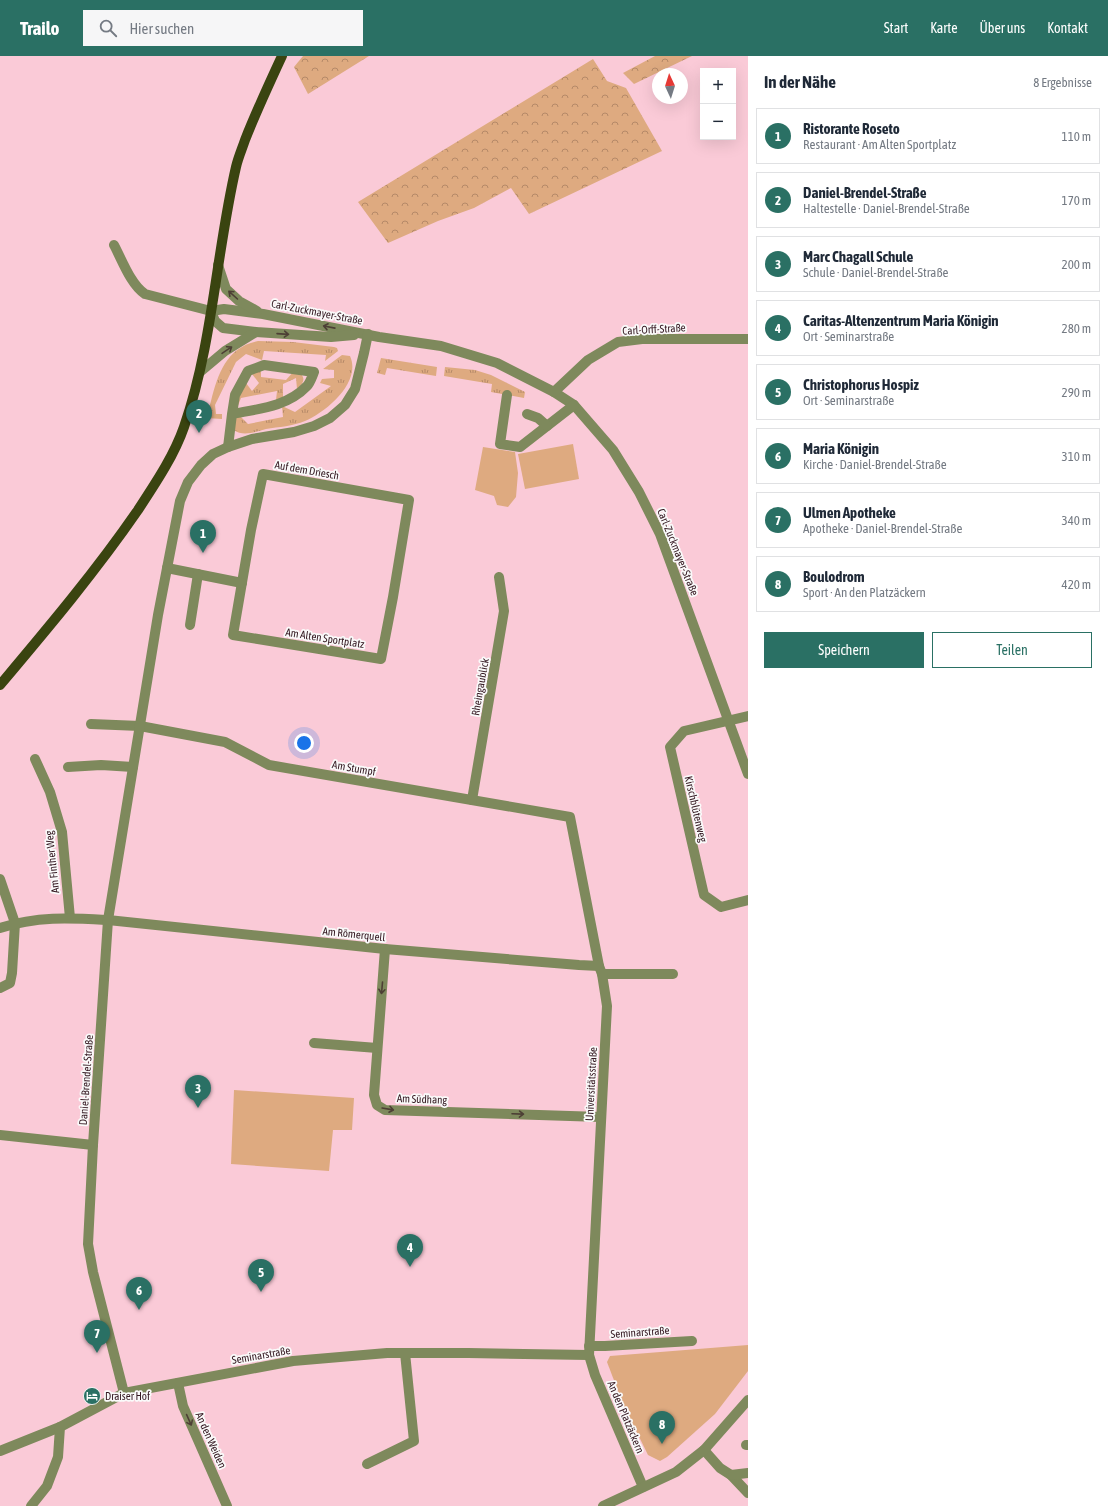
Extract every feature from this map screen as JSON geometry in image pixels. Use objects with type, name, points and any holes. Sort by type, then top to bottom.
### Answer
[{"type":"main road","points":[[0,684],[73,596],[123,531],[150,492],[169,460],[184,427],[200,372],[236,165],[252,124],[282,56]]},
{"type":"street","points":[[114,245],[134,283],[145,294],[211,311]]},
{"type":"street","name":"Carl-Zuckmayer-Straße","points":[[218,264],[226,289],[239,301],[262,314]]},
{"type":"street","name":"Carl-Zuckmayer-Straße","points":[[368,334],[331,337],[256,332],[223,328],[215,321],[211,311],[224,310],[262,314],[441,346],[497,363],[554,392],[574,405],[613,450],[639,492],[660,534],[748,774]]},
{"type":"street","points":[[200,372],[225,351],[256,332]]},
{"type":"street","name":"Daniel-Brendel-Straße","points":[[124,1393],[93,1272],[88,1244],[93,1145],[108,920],[167,568],[180,501],[188,482],[201,465],[213,454],[228,446],[252,439],[294,432],[314,426],[330,418],[346,405],[355,389],[368,334]]},
{"type":"street","name":"Carl-Orff-Straße","points":[[554,392],[588,360],[618,342],[642,339],[748,339]]},
{"type":"street","points":[[228,446],[232,414],[235,395],[248,371],[264,365],[314,372],[308,385],[294,396],[271,407],[232,414]]},
{"type":"street","points":[[507,395],[500,444],[520,446],[574,405]]},
{"type":"street","points":[[527,414],[538,418],[547,426]]},
{"type":"street","name":"Auf dem Driesch","points":[[242,583],[263,474],[409,500]]},
{"type":"street","name":"Am Alten Sportplatz","points":[[242,583],[233,635],[381,660],[409,500]]},
{"type":"street","points":[[167,568],[242,583]]},
{"type":"street","points":[[190,625],[198,574]]},
{"type":"street","name":"Rheingaublick","points":[[472,800],[504,611],[499,577]]},
{"type":"street","points":[[729,721],[748,716]]},
{"type":"street","name":"Kirschblütenweg","points":[[729,721],[684,731],[670,748],[704,895],[721,908],[748,900]]},
{"type":"street","points":[[91,724],[140,726]]},
{"type":"street","name":"Am Stumpf","points":[[140,726],[225,742],[269,765],[570,818]]},
{"type":"street","name":"Am Finther Weg","points":[[35,759],[50,792],[62,832],[70,918]]},
{"type":"street","points":[[68,767],[101,765],[133,767]]},
{"type":"street","name":"Universitätsstraße","points":[[570,818],[607,1006],[589,1351]]},
{"type":"street","points":[[0,879],[15,923],[10,983],[0,988]]},
{"type":"street","points":[[0,928],[15,923],[39,919],[70,918],[108,920]]},
{"type":"street","name":"Am Römerquell","points":[[108,920],[385,949],[578,965],[601,970],[673,974]]},
{"type":"street","name":"Am Südhang","points":[[385,949],[374,1095],[377,1105],[385,1110],[601,1117]]},
{"type":"street","points":[[314,1043],[378,1048]]},
{"type":"street","points":[[0,1135],[93,1145]]},
{"type":"street","name":"Seminarstraße","points":[[0,1450],[60,1427],[124,1393],[293,1361],[387,1353],[589,1351],[605,1346],[692,1341]]},
{"type":"street","name":"An den Platzäckern","points":[[589,1351],[595,1375],[643,1487]]},
{"type":"street","points":[[367,1464],[414,1441],[405,1353]]},
{"type":"street","name":"An den Weiden","points":[[178,1383],[183,1406],[227,1506]]},
{"type":"street","points":[[603,1506],[676,1472],[704,1450],[732,1420],[748,1400]]},
{"type":"street","points":[[30,1506],[47,1486],[58,1458],[60,1427]]},
{"type":"street","points":[[704,1450],[720,1468],[731,1475],[748,1493]]},
{"type":"street","points":[[731,1475],[748,1473]]},
{"type":"green space","points":[[303,56],[369,56],[308,94],[294,67]]},
{"type":"green space","points":[[655,56],[692,56],[667,68],[652,68],[652,75],[634,84],[623,73]]},
{"type":"green space","points":[[593,59],[607,81],[626,88],[662,151],[529,214],[511,188],[474,208],[438,221],[388,243],[358,202]]},
{"type":"green space","points":[[258,341],[293,342],[334,347],[337,348],[338,351],[325,361],[326,355],[264,351],[262,360],[246,354],[236,362],[215,405],[216,414],[222,414],[222,419],[206,418],[217,381],[221,371],[231,355],[247,344]]},
{"type":"green space","points":[[342,355],[350,356],[352,366],[351,376],[347,386],[340,395],[323,411],[305,421],[291,425],[245,434],[234,430],[233,420],[239,415],[248,424],[283,417],[282,406],[295,412],[331,386],[320,383],[322,379],[334,378],[334,370],[323,369]]},
{"type":"green space","points":[[381,358],[437,367],[436,376],[387,368],[385,375],[377,373]]},
{"type":"green space","points":[[445,367],[475,370],[491,375],[525,392],[524,398],[491,392],[492,384],[444,376]]},
{"type":"green space","points":[[261,369],[261,377],[286,380],[294,371],[303,376],[303,381],[297,389],[296,378],[283,384],[283,397],[276,400],[277,391],[241,398],[237,408],[234,407],[246,383],[252,391],[259,383],[252,374]]},
{"type":"green space","points":[[573,444],[579,479],[525,489],[518,454]]},
{"type":"green space","points":[[483,447],[515,452],[518,473],[516,497],[508,507],[497,505],[494,496],[475,490]]},
{"type":"green space","points":[[234,1090],[354,1098],[352,1130],[333,1130],[329,1171],[231,1164]]},
{"type":"green space","points":[[748,1345],[748,1371],[715,1414],[667,1457],[660,1461],[648,1455],[623,1404],[607,1362],[610,1356]]},
{"type":"place","name":"Daniel-Brendel-Straße","points":[[199,433]]},
{"type":"place","name":"Ristorante Roseto","points":[[203,553]]},
{"type":"place","name":"Marc Chagall Schule","points":[[198,1108]]},
{"type":"place","name":"Caritas-Altenzentrum Maria Königin","points":[[410,1267]]},
{"type":"place","name":"Christophorus Hospiz","points":[[261,1292]]},
{"type":"place","name":"Maria Königin","points":[[139,1310]]},
{"type":"place","name":"Ulmen Apotheke","points":[[97,1353]]},
{"type":"place","name":"Draiser Hof","points":[[92,1396]]},
{"type":"place","name":"Boulodrom","points":[[662,1444]]}]
